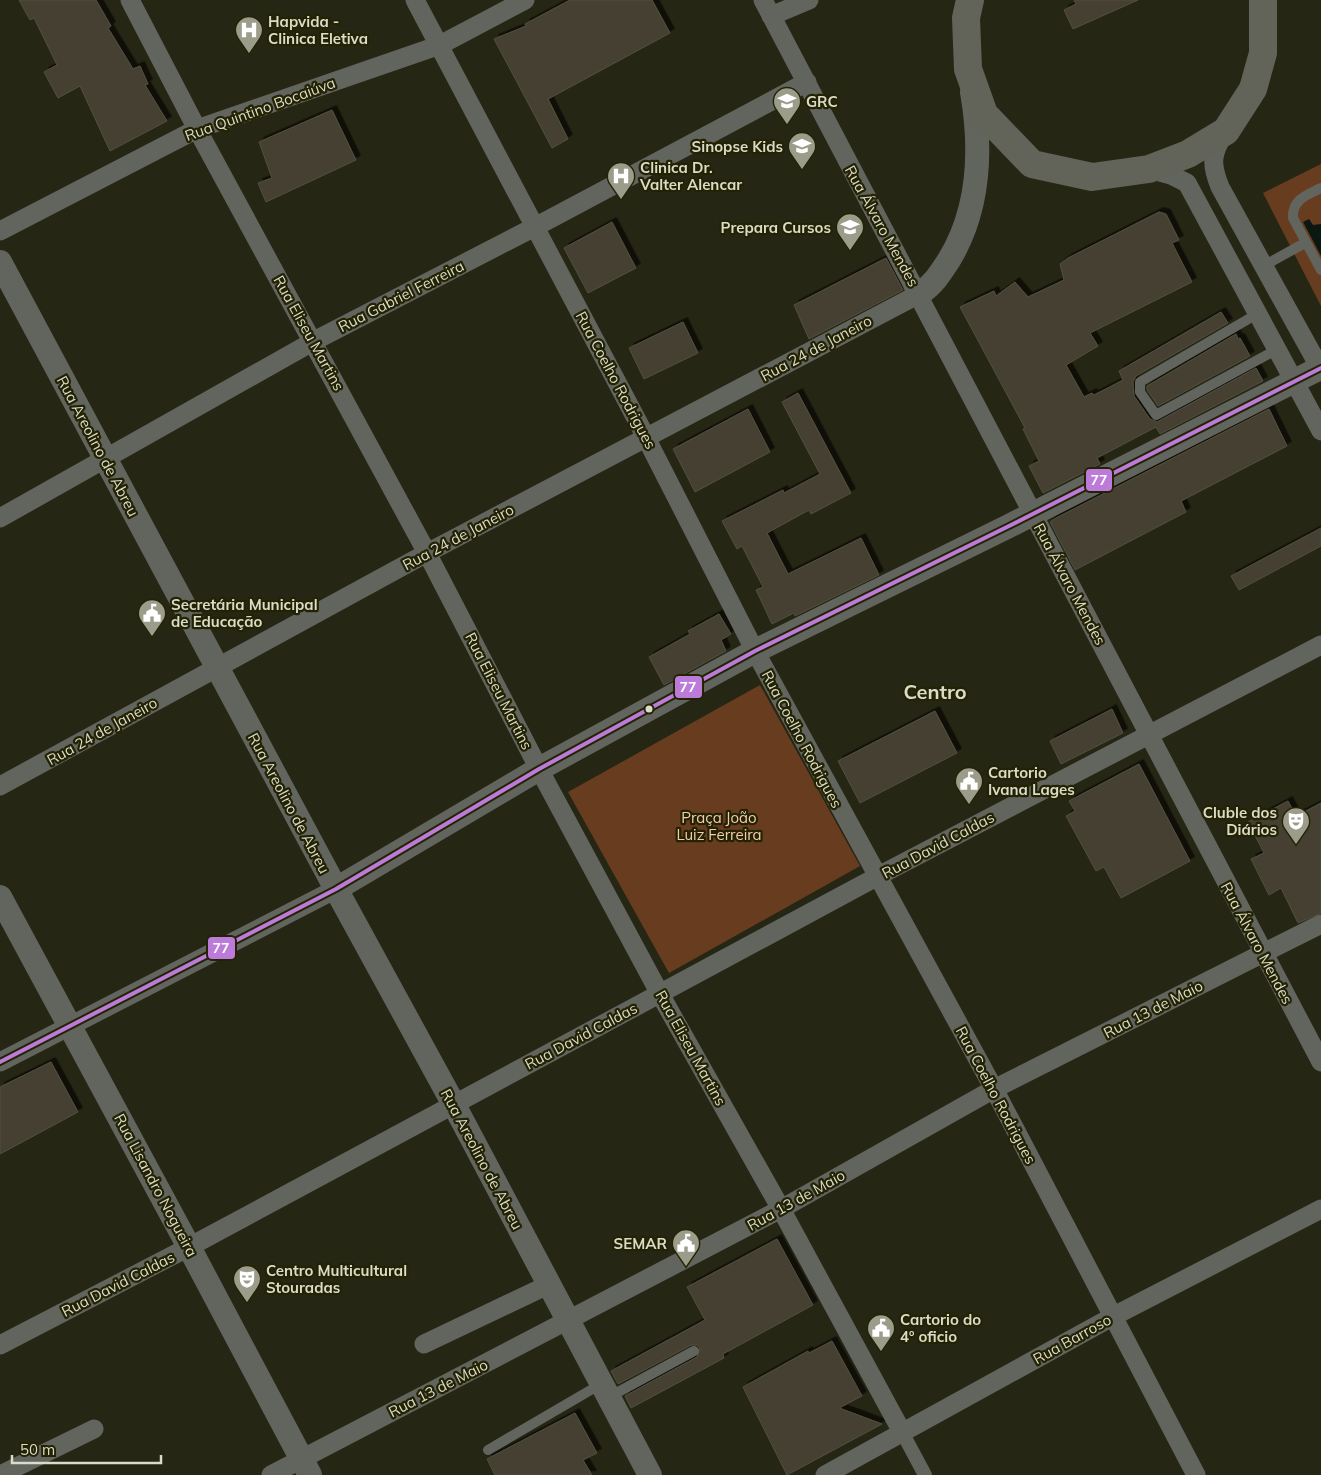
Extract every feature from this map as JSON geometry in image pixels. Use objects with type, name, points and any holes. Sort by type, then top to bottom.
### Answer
[{"type":"main road","points":[[970,0],[966,18],[968,68],[984,114],[1032,164],[1092,177],[1149,169],[1188,154],[1226,130],[1253,89],[1264,53],[1263,0]]},
{"type":"street","name":"Rua Eliseu Martins","points":[[130,0],[197,129],[314,341],[539,769],[660,994],[781,1209],[902,1432]]},
{"type":"street","name":"Rua Coelho Rodrigues","points":[[415,0],[647,439],[755,652],[994,1088],[1196,1475]]},
{"type":"street","name":"Rua Quintino Bocaiúva","points":[[0,231],[197,129],[440,45],[525,0]]},
{"type":"street","points":[[767,8],[809,0]]},
{"type":"street","name":"Rua Álvaro Mendes","points":[[767,8],[1321,1062]]},
{"type":"street","points":[[919,294],[933,285],[954,251],[970,216],[977,178],[977,150],[968,68]]},
{"type":"street","name":"Rua Gabriel Ferreira","points":[[0,518],[314,341],[536,227],[807,82]]},
{"type":"street","points":[[0,1062],[336,889],[539,769],[755,652],[1321,368],[1220,187],[1213,170],[1213,158],[1226,130]]},
{"type":"street","points":[[1149,169],[1171,175],[1187,183],[1321,431]]},
{"type":"street","points":[[1234,270],[1262,260]]},
{"type":"street","name":"Rua Areolino de Abreu","points":[[0,262],[336,889],[454,1103],[567,1321],[650,1475]]},
{"type":"street","name":"Rua 24 de Janeiro","points":[[0,786],[427,553],[647,439],[919,294]]},
{"type":"street","name":"Rua David Caldas","points":[[0,1345],[190,1247],[454,1103],[877,877],[1321,645]]},
{"type":"street","name":"Rua Lisandro Nogueira","points":[[0,897],[190,1247],[305,1467]]},
{"type":"street","name":"Rua 13 de Maio","points":[[271,1475],[305,1467],[567,1321],[781,1209],[994,1088],[1321,924]]},
{"type":"street","name":"Rua Barroso","points":[[825,1475],[1112,1317],[1321,1210]]},
{"type":"street","points":[[424,1344],[548,1284]]},
{"type":"street","points":[[0,1475],[94,1429]]},
{"type":"street","points":[[902,1432],[925,1475]]},
{"type":"lane","points":[[1321,188],[1301,198],[1295,203],[1292,210],[1293,218],[1305,243],[1321,270]]},
{"type":"lane","points":[[1262,260],[1305,243]]},
{"type":"lane","points":[[1257,314],[1140,382],[1140,392],[1156,415],[1276,350]]},
{"type":"lane","points":[[488,1450],[604,1391],[694,1351]]},
{"type":"green space","points":[[1321,164],[1321,306],[1263,193]]},
{"type":"green space","name":"Praça João Luiz Ferreira","points":[[760,685],[860,866],[669,973],[568,792]]},
{"type":"shaded area","points":[[1309,219],[1313,225],[1321,224],[1321,256],[1303,222]]},
{"type":"building","points":[[19,0],[96,0],[111,26],[108,28],[133,69],[140,66],[148,84],[145,85],[167,121],[110,151],[80,86],[58,98],[44,72],[57,65],[34,18],[30,20]]},
{"type":"building","points":[[570,0],[652,0],[670,33],[548,99],[568,139],[552,148],[494,39],[526,26],[525,24]]},
{"type":"building","points":[[1074,0],[1138,0],[1073,29],[1064,10],[1076,4]]},
{"type":"building","points":[[332,110],[356,160],[266,202],[258,183],[272,178],[259,142]]},
{"type":"building","points":[[1159,212],[1166,214],[1179,240],[1172,243],[1192,282],[1090,333],[1098,346],[1066,365],[1084,397],[1092,393],[1094,395],[1123,380],[1119,371],[1221,312],[1228,323],[1136,376],[1133,382],[1134,396],[1150,419],[1157,422],[1256,368],[1263,381],[1160,434],[1156,427],[1097,458],[1100,464],[1043,493],[1029,466],[1039,461],[1023,429],[1025,428],[960,307],[994,291],[996,296],[1015,282],[1028,297],[1064,280],[1060,264],[1068,258]]},
{"type":"building","points":[[612,222],[636,268],[588,293],[564,248]]},
{"type":"building","points":[[886,258],[903,290],[809,339],[794,305]]},
{"type":"building","points":[[683,322],[698,353],[644,379],[629,348]]},
{"type":"building","points":[[1236,334],[1250,356],[1158,406],[1147,390],[1147,386]]},
{"type":"building","points":[[798,393],[851,493],[811,514],[809,510],[767,533],[788,574],[861,538],[879,575],[795,616],[794,613],[772,624],[756,590],[763,587],[742,546],[737,549],[722,521],[783,490],[784,493],[820,474],[782,402]]},
{"type":"building","points":[[748,409],[770,452],[695,492],[673,449]]},
{"type":"building","points":[[1269,409],[1287,446],[1181,501],[1186,512],[1075,570],[1050,522]]},
{"type":"building","points":[[1321,528],[1321,546],[1239,590],[1231,576]]},
{"type":"building","points":[[719,614],[731,634],[721,640],[726,651],[664,685],[649,657],[690,634],[688,631]]},
{"type":"building","points":[[1112,709],[1123,733],[1061,764],[1050,741]]},
{"type":"building","points":[[935,711],[957,753],[860,803],[838,761]]},
{"type":"building","points":[[1139,764],[1190,861],[1121,898],[1104,867],[1096,871],[1066,816],[1075,811],[1069,801]]},
{"type":"building","points":[[1288,801],[1296,816],[1321,803],[1321,913],[1298,923],[1281,888],[1269,895],[1251,859],[1264,853],[1248,822]]},
{"type":"building","points":[[51,1062],[78,1112],[0,1154],[0,1087]]},
{"type":"building","points":[[777,1239],[813,1305],[723,1354],[724,1358],[631,1408],[625,1396],[697,1357],[700,1348],[697,1345],[691,1345],[618,1384],[611,1371],[705,1320],[687,1287]]},
{"type":"building","points":[[832,1341],[862,1396],[839,1408],[882,1424],[787,1475],[743,1387],[808,1351],[809,1353]]},
{"type":"building","points":[[575,1413],[597,1453],[583,1460],[592,1475],[495,1475],[487,1459]]},
{"type":"transit line","name":"77","points":[[0,1062],[336,889],[539,769],[755,651],[1007,527],[1321,368]]},
{"type":"place","name":"Hapvida - Clinica Eletiva","points":[[249,54]]},
{"type":"place","name":"GRC","points":[[787,125]]},
{"type":"place","name":"Sinopse Kids","points":[[802,170]]},
{"type":"place","name":"Clinica Dr. Valter Alencar","points":[[621,200]]},
{"type":"place","name":"Prepara Cursos","points":[[850,251]]},
{"type":"place","name":"Secretária Municipal de Educação","points":[[152,637]]},
{"type":"place","name":"Cartorio Ivana Lages","points":[[969,805]]},
{"type":"place","name":"Cluble dos Diários","points":[[1296,845]]},
{"type":"place","name":"SEMAR","points":[[686,1267]]},
{"type":"place","name":"Centro Multicultural Stouradas","points":[[247,1303]]},
{"type":"place","name":"Cartorio do 4º oficio","points":[[881,1352]]},
{"type":"district","name":"Centro","points":[[935,691]]}]
